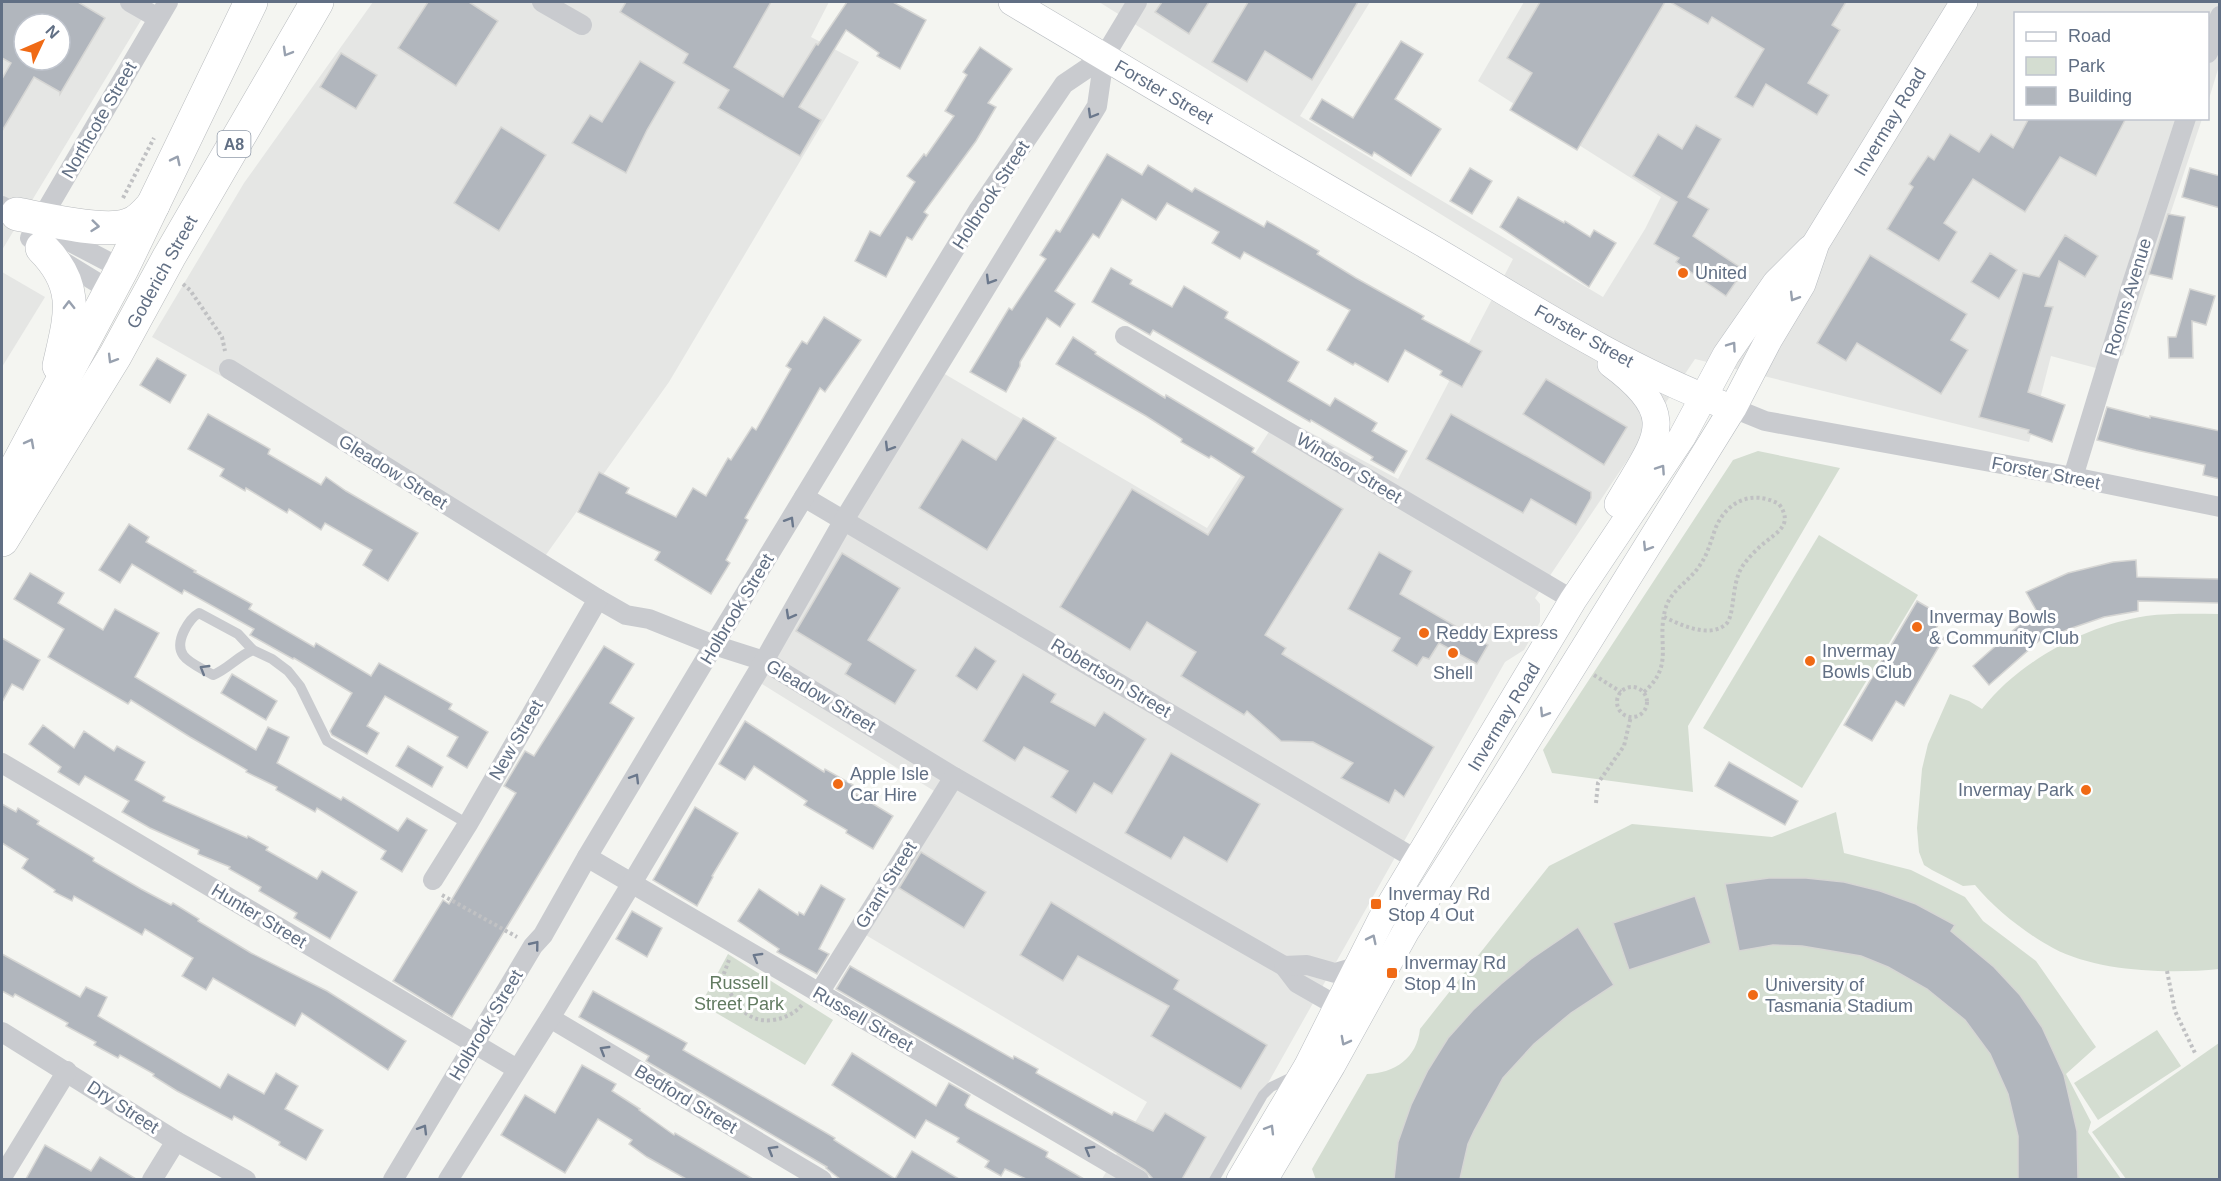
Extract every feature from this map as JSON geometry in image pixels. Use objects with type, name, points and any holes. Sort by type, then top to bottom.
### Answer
[{"type":"highway","name":"Goderich Street","points":[[2,494],[116,280],[251,2]]},
{"type":"highway","name":"Goderich Street","points":[[2,540],[115,356],[317,2]]},
{"type":"highway","points":[[24,223],[121,227],[141,218],[158,196]]},
{"type":"highway","points":[[24,223],[63,274],[70,298],[69,316],[51,403]]},
{"type":"highway","points":[[116,280],[152,288]]},
{"type":"main road","name":"Forster Street","points":[[1012,2],[1549,317],[1680,388],[1733,408]]},
{"type":"main road","name":"Invermay Road","points":[[1240,1179],[1307,1067],[1406,931],[1576,663],[1733,408],[1764,348],[1802,284],[1816,243],[1964,2]]},
{"type":"main road","name":"Invermay Road","points":[[1264,1179],[1332,1065],[1349,1011],[1359,966],[1382,920],[1417,860],[1580,590],[1682,437],[1725,355],[1776,283],[1816,243]]},
{"type":"main road","points":[[1549,317],[1634,381],[1654,409],[1657,422],[1654,441],[1613,512],[1580,590]]},
{"type":"street","points":[[130,2],[163,10]]},
{"type":"street","points":[[542,2],[582,25]]},
{"type":"street","name":"Holbrook Street","points":[[448,1179],[632,884],[764,661],[844,520],[1097,106],[1104,57],[1137,2]]},
{"type":"street","name":"Northcote Street","points":[[24,223],[163,10]]},
{"type":"street","points":[[2209,49],[2220,16]]},
{"type":"street","name":"Holbrook Street","points":[[393,1179],[533,946],[543,935],[714,645],[979,210],[1064,84],[1104,57]]},
{"type":"street","name":"Rooms Avenue","points":[[2073,477],[2185,120]]},
{"type":"street","points":[[24,223],[116,280]]},
{"type":"street","name":"Windsor Street","points":[[1125,336],[1580,590]]},
{"type":"street","name":"Gleadow Street","points":[[229,369],[598,599],[626,615],[649,619],[714,645],[764,661],[954,777],[1284,966],[1297,983],[1349,1011]]},
{"type":"street","name":"Forster Street","points":[[1733,408],[1765,421],[2073,477],[2220,507]]},
{"type":"street","name":"Robertson Street","points":[[804,497],[1417,860]]},
{"type":"street","name":"New Street","points":[[433,880],[468,824],[598,599]]},
{"type":"street","name":"Hunter Street","points":[[2,763],[517,1069]]},
{"type":"street","name":"Grant Street","points":[[815,990],[954,777]]},
{"type":"street","name":"Russell Street","points":[[587,857],[1139,1179]]},
{"type":"street","name":"Gleadow Street","points":[[1284,966],[1307,965],[1335,973],[1359,966]]},
{"type":"street","name":"Bedford Street","points":[[550,1018],[822,1179]]},
{"type":"street","name":"Dry Street","points":[[2,1032],[176,1141],[246,1179]]},
{"type":"street","points":[[2,1177],[67,1071]]},
{"type":"street","points":[[152,1179],[176,1141]]},
{"type":"lane","points":[[253,650],[240,655],[223,671],[213,675],[185,658],[180,651],[180,640],[193,616],[199,613],[238,634],[253,650],[273,659],[288,671],[300,686],[327,741],[468,824]]},
{"type":"lane","points":[[1214,1179],[1263,1095],[1307,1067]]},
{"type":"path","points":[[152,288],[190,290],[222,337],[229,369]]},
{"type":"path","points":[[1644,692],[1656,680],[1662,667],[1661,632],[1665,609],[1673,593],[1701,564],[1717,524],[1735,502],[1755,497],[1779,504],[1785,517],[1783,528],[1753,554],[1739,571],[1731,602],[1732,616],[1729,621],[1718,629],[1706,631],[1687,627],[1664,617]]},
{"type":"path","points":[[1576,663],[1621,692]]},
{"type":"path","points":[[1629,687],[1635,687],[1644,692],[1647,701],[1645,710],[1637,716],[1623,714],[1618,706],[1618,696],[1621,692],[1629,687]]},
{"type":"path","points":[[1596,802],[1598,783],[1624,746],[1631,716]]},
{"type":"path","points":[[433,880],[437,892],[533,946]]},
{"type":"path","points":[[737,945],[723,976],[736,1005],[745,1014],[758,1020],[782,1018],[794,1014],[815,990]]},
{"type":"path","points":[[2167,971],[2175,1011],[2195,1053]]},
{"type":"shaded area","points":[[2,2],[152,2],[2,250]]},
{"type":"shaded area","points":[[373,2],[829,2],[811,37],[859,62],[669,382],[543,559],[152,337],[244,183]]},
{"type":"shaded area","points":[[1099,2],[1370,2],[1300,116],[1603,297],[1645,229],[1661,197],[1478,81],[1524,2],[2219,2],[2219,66],[2209,99],[2209,12],[2014,12],[2014,120],[2202,120],[2123,355],[2096,368],[2051,356],[2029,442],[1695,359],[1535,598],[1540,604],[1540,622],[1524,650],[1505,662],[1214,1179],[1102,1179],[1147,1102],[859,931],[947,799],[757,681],[943,373],[1207,528],[1279,416],[1398,479],[1513,259]]},
{"type":"shaded area","points":[[2,272],[45,297],[2,367]]},
{"type":"green space","points":[[1758,451],[1840,468],[1688,726],[1693,792],[1552,773],[1543,750],[1733,460]]},
{"type":"green space","name":"Invermay Bowls Club","points":[[1819,535],[1918,595],[1802,788],[1703,728]]},
{"type":"green space","name":"Invermay Park","points":[[2219,614],[2219,969],[2157,971],[2134,969],[2112,967],[2071,956],[2042,942],[2021,928],[2001,912],[1975,885],[1963,886],[1924,865],[1919,852],[1917,828],[1922,769],[1928,744],[1950,694],[1982,709],[2015,675],[2056,648],[2078,637],[2101,628],[2146,616]]},
{"type":"green space","name":"University of Tasmania Stadium","points":[[1836,812],[1844,853],[1911,870],[1965,897],[1983,921],[2036,961],[2096,1047],[2066,1074],[2091,1122],[2088,1132],[2121,1179],[1316,1180],[1312,1169],[1367,1074],[1387,1071],[1409,1056],[1418,1039],[1420,1029],[1549,866],[1632,824],[1772,837]]},
{"type":"green space","name":"Russell Street Park","points":[[728,954],[833,1020],[805,1065],[701,1004]]},
{"type":"green space","points":[[2157,1030],[2181,1066],[2098,1120],[2074,1083]]},
{"type":"green space","points":[[2219,1043],[2219,1179],[2126,1179],[2092,1132]]},
{"type":"building","points":[[2,2],[78,2],[105,18],[60,94],[34,77],[2,131],[2,79],[11,63],[2,58]]},
{"type":"building","points":[[428,2],[469,2],[498,21],[456,86],[398,48]]},
{"type":"building","points":[[626,2],[771,2],[734,67],[783,97],[816,44],[818,45],[847,2],[893,2],[926,20],[900,69],[877,56],[879,53],[846,30],[799,107],[821,120],[800,156],[718,108],[729,90],[683,63],[688,54],[620,12]]},
{"type":"building","points":[[1162,2],[1209,2],[1189,34],[1155,12]]},
{"type":"building","points":[[1248,2],[1358,2],[1312,80],[1265,51],[1247,82],[1212,62]]},
{"type":"building","points":[[1540,2],[1665,2],[1577,150],[1510,110],[1532,73],[1507,58]]},
{"type":"building","points":[[1670,2],[1846,2],[1832,25],[1840,30],[1808,83],[1829,95],[1817,115],[1766,84],[1753,107],[1735,97],[1764,49],[1712,17],[1708,24]]},
{"type":"building","points":[[1401,41],[1423,54],[1395,99],[1441,129],[1411,176],[1374,152],[1372,156],[1310,119],[1322,99],[1353,118]]},
{"type":"building","points":[[980,47],[1012,69],[988,103],[996,107],[976,141],[924,212],[928,215],[912,240],[907,237],[886,277],[855,261],[870,231],[880,236],[915,182],[907,176],[924,154],[926,156],[954,116],[945,111],[967,75],[963,72]]},
{"type":"building","points":[[341,53],[377,75],[356,109],[320,87]]},
{"type":"building","points":[[640,61],[675,82],[647,130],[626,173],[572,143],[590,115],[602,122]]},
{"type":"building","points":[[2028,120],[2125,120],[2096,176],[2060,157],[2025,212],[1973,179],[1944,223],[1957,232],[1939,261],[1887,229],[1913,187],[1909,184],[1928,156],[1934,160],[1950,134],[1979,152],[1991,134],[2013,148]]},
{"type":"building","points":[[1696,125],[1721,139],[1688,197],[1709,209],[1693,236],[1744,270],[1726,296],[1676,262],[1679,258],[1654,244],[1677,202],[1633,176],[1658,134],[1682,149]]},
{"type":"building","points":[[501,127],[546,155],[499,231],[454,203]]},
{"type":"building","points":[[1107,154],[1142,175],[1148,165],[1192,192],[1195,188],[1264,227],[1267,221],[1319,251],[1317,254],[1356,278],[1424,316],[1422,319],[1482,351],[1462,387],[1440,375],[1442,371],[1405,350],[1388,382],[1355,363],[1353,365],[1327,350],[1350,310],[1244,252],[1240,259],[1212,243],[1219,232],[1167,203],[1156,220],[1122,199],[1099,238],[1093,234],[1055,291],[1075,304],[1060,327],[1047,318],[1020,362],[1006,392],[970,372],[1009,308],[1012,310],[1046,259],[1040,255],[1056,230],[1060,232]]},
{"type":"building","points":[[1470,168],[1492,181],[1472,214],[1450,201]]},
{"type":"building","points":[[2190,168],[2220,176],[2220,208],[2182,197]]},
{"type":"building","points":[[1518,197],[1564,223],[1565,221],[1590,237],[1594,230],[1616,243],[1589,287],[1500,227]]},
{"type":"building","points":[[2168,214],[2185,217],[2172,279],[2149,274]]},
{"type":"building","points":[[2065,235],[2098,256],[2085,277],[2059,261],[2045,306],[2053,307],[2028,392],[2065,405],[2052,442],[2028,433],[2029,430],[1979,417],[2023,273],[2039,277]]},
{"type":"building","points":[[1990,253],[2017,270],[1999,299],[1971,282]]},
{"type":"building","points":[[1870,255],[1967,314],[1951,340],[1968,350],[1941,394],[1857,343],[1846,361],[1817,343]]},
{"type":"building","points":[[1111,268],[1132,280],[1130,284],[1172,307],[1184,286],[1228,312],[1225,318],[1299,362],[1288,381],[1330,406],[1335,398],[1377,423],[1372,431],[1407,451],[1394,473],[1371,460],[1373,457],[1311,420],[1310,422],[1153,330],[1150,335],[1092,302]]},
{"type":"building","points":[[2190,289],[2215,296],[2206,325],[2192,321],[2193,358],[2169,358],[2168,337],[2176,337]]},
{"type":"building","points":[[824,317],[861,340],[825,392],[820,388],[745,518],[748,520],[726,560],[730,563],[711,594],[655,560],[660,552],[578,512],[599,472],[629,488],[626,493],[676,517],[693,488],[706,496],[728,458],[731,460],[752,427],[756,430],[791,369],[786,366],[802,341],[807,344]]},
{"type":"building","points":[[1073,337],[1096,352],[1095,354],[1165,398],[1166,395],[1254,448],[1252,452],[1343,509],[1265,635],[1286,648],[1282,654],[1434,747],[1404,797],[1395,790],[1389,803],[1341,778],[1353,763],[1313,742],[1281,741],[1247,711],[1244,715],[1181,676],[1196,652],[1147,622],[1130,650],[1060,607],[1132,489],[1208,535],[1244,477],[1211,456],[1209,458],[1181,442],[1182,439],[1146,416],[1056,364]]},
{"type":"building","points":[[157,358],[186,375],[170,403],[140,385]]},
{"type":"building","points":[[1546,379],[1627,427],[1604,465],[1523,414]]},
{"type":"building","points":[[2107,407],[2150,418],[2150,416],[2220,431],[2220,479],[2203,475],[2205,465],[2097,440]]},
{"type":"building","points":[[208,414],[270,449],[268,454],[321,485],[326,477],[418,533],[388,581],[363,565],[372,550],[325,523],[321,530],[289,509],[287,513],[246,488],[245,491],[220,476],[224,469],[188,449]]},
{"type":"building","points":[[1451,414],[1591,492],[1591,498],[1576,525],[1531,499],[1523,513],[1426,459]]},
{"type":"building","points":[[1023,418],[1056,438],[987,550],[919,508],[962,439],[996,460]]},
{"type":"building","points":[[129,524],[149,537],[146,542],[252,604],[249,609],[314,647],[316,643],[371,676],[379,663],[452,704],[449,709],[488,732],[467,768],[447,756],[458,737],[385,696],[367,726],[379,733],[367,754],[332,735],[330,731],[352,693],[250,635],[254,629],[184,590],[182,594],[132,564],[120,583],[99,570]]},
{"type":"building","points":[[1379,552],[1412,571],[1400,594],[1488,645],[1477,664],[1439,643],[1429,659],[1423,657],[1417,666],[1392,651],[1400,638],[1348,609]]},
{"type":"building","points":[[842,553],[900,588],[868,640],[916,670],[895,704],[845,674],[851,664],[796,631]]},
{"type":"building","points":[[2136,560],[2137,577],[2220,579],[2220,603],[2138,601],[2138,611],[2104,617],[2052,637],[2049,632],[1989,685],[1973,666],[2036,610],[2026,592],[2068,573],[2113,562]]},
{"type":"building","points":[[30,573],[64,593],[58,603],[103,630],[115,609],[159,633],[135,677],[256,750],[268,727],[289,737],[277,763],[341,800],[343,797],[398,831],[407,818],[427,830],[402,872],[381,859],[386,851],[317,808],[315,812],[131,700],[128,704],[48,657],[64,629],[14,599]]},
{"type":"building","points":[[1917,601],[1943,616],[1934,632],[1944,638],[1904,706],[1896,701],[1872,741],[1844,725]]},
{"type":"building","points":[[2,638],[40,660],[23,690],[12,684],[2,702]]},
{"type":"building","points":[[604,646],[634,664],[610,703],[634,718],[452,1017],[393,981],[443,900],[449,904],[516,793],[504,786],[525,751],[534,756]]},
{"type":"building","points":[[975,647],[996,661],[977,690],[956,676]]},
{"type":"building","points":[[232,674],[277,701],[266,720],[221,693]]},
{"type":"building","points":[[1023,674],[1056,694],[1051,702],[1095,726],[1104,712],[1146,739],[1112,794],[1094,783],[1076,813],[1051,797],[1068,771],[1024,747],[1015,761],[983,741]]},
{"type":"building","points":[[745,721],[824,772],[825,769],[853,785],[850,790],[893,816],[873,849],[846,833],[847,830],[804,805],[807,801],[754,766],[745,780],[719,764]]},
{"type":"building","points":[[43,725],[74,748],[84,731],[114,751],[117,746],[145,762],[135,780],[165,797],[163,801],[247,838],[248,836],[268,847],[266,850],[317,879],[322,871],[357,892],[330,939],[294,918],[297,913],[259,891],[261,887],[229,869],[230,867],[198,854],[199,850],[150,828],[122,812],[129,801],[85,776],[79,785],[58,772],[61,767],[29,744]]},
{"type":"building","points":[[408,746],[443,767],[432,787],[396,766]]},
{"type":"building","points":[[1171,753],[1260,804],[1227,862],[1184,837],[1171,859],[1125,833]]},
{"type":"building","points":[[1729,762],[1798,801],[1785,825],[1715,786]]},
{"type":"building","points":[[2,804],[16,812],[18,808],[39,821],[37,824],[94,858],[93,861],[171,905],[173,903],[251,953],[327,991],[406,1041],[388,1070],[302,1013],[295,1026],[213,978],[206,990],[182,976],[193,958],[145,929],[142,935],[74,896],[72,901],[54,892],[55,890],[22,868],[28,859],[2,843]]},
{"type":"building","points":[[695,807],[738,833],[697,906],[653,880]]},
{"type":"building","points":[[921,852],[986,892],[964,928],[899,888]]},
{"type":"building","points":[[1769,878],[1806,878],[1844,882],[1880,891],[1916,904],[1955,925],[1951,931],[1994,967],[2020,995],[2042,1027],[2064,1075],[2077,1131],[2078,1179],[2018,1179],[2018,1136],[2008,1094],[1990,1054],[1965,1020],[1927,989],[1888,967],[1861,956],[1802,946],[1773,945],[1739,951],[1725,884]]},
{"type":"building","points":[[821,885],[845,899],[819,949],[829,954],[817,974],[777,952],[779,949],[738,921],[759,889],[798,915],[799,912],[804,915]]},
{"type":"building","points":[[1695,896],[1711,943],[1629,970],[1613,923]]},
{"type":"building","points":[[1051,902],[1179,980],[1174,989],[1267,1045],[1241,1089],[1151,1036],[1169,1006],[1078,956],[1063,981],[1020,955]]},
{"type":"building","points":[[632,911],[662,928],[647,957],[616,939]]},
{"type":"building","points":[[1578,927],[1614,985],[1571,1013],[1534,1044],[1503,1078],[1468,1144],[1460,1179],[1394,1179],[1398,1142],[1411,1105],[1428,1070],[1448,1038],[1501,984],[1531,959]]},
{"type":"building","points":[[2,954],[80,997],[86,987],[107,997],[98,1016],[220,1088],[228,1074],[264,1094],[276,1073],[298,1086],[285,1109],[323,1130],[306,1160],[279,1145],[280,1142],[234,1116],[232,1120],[177,1091],[153,1076],[154,1074],[120,1055],[118,1058],[94,1045],[96,1042],[66,1026],[68,1023],[15,994],[13,997],[2,991]]},
{"type":"building","points":[[850,966],[1013,1059],[1014,1056],[1038,1069],[1036,1073],[1112,1115],[1114,1112],[1153,1131],[1165,1113],[1206,1137],[1182,1179],[1153,1179],[1145,1170],[1098,1141],[836,989]]},
{"type":"building","points":[[593,991],[687,1043],[683,1050],[835,1138],[834,1140],[895,1179],[840,1179],[827,1167],[646,1061],[649,1056],[579,1017]]},
{"type":"building","points":[[852,1053],[936,1106],[949,1083],[970,1095],[965,1105],[967,1108],[1048,1152],[1046,1157],[1084,1179],[1026,1179],[1005,1169],[1001,1176],[985,1167],[989,1161],[957,1142],[959,1138],[926,1120],[915,1138],[832,1085]]},
{"type":"building","points":[[582,1065],[616,1084],[612,1091],[674,1135],[675,1133],[753,1179],[686,1179],[647,1157],[629,1144],[632,1140],[598,1119],[565,1173],[501,1135],[525,1095],[555,1113]]},
{"type":"building","points":[[45,1145],[91,1171],[100,1157],[136,1179],[26,1179]]},
{"type":"building","points":[[912,1151],[959,1179],[895,1179]]},
{"type":"place","name":"United","points":[[1683,273]]},
{"type":"place","name":"Invermay Bowls & Community Club","points":[[1917,627]]},
{"type":"place","name":"Reddy Express","points":[[1424,633]]},
{"type":"place","name":"Shell","points":[[1453,653]]},
{"type":"place","name":"Invermay Bowls Club","points":[[1810,661]]},
{"type":"place","name":"Apple Isle Car Hire","points":[[838,784]]},
{"type":"place","name":"Invermay Park","points":[[2086,790]]},
{"type":"place","name":"Invermay Rd Stop 4 Out","points":[[1376,904]]},
{"type":"place","name":"Invermay Rd Stop 4 In","points":[[1392,973]]},
{"type":"place","name":"University of Tasmania Stadium","points":[[1753,995]]}]
